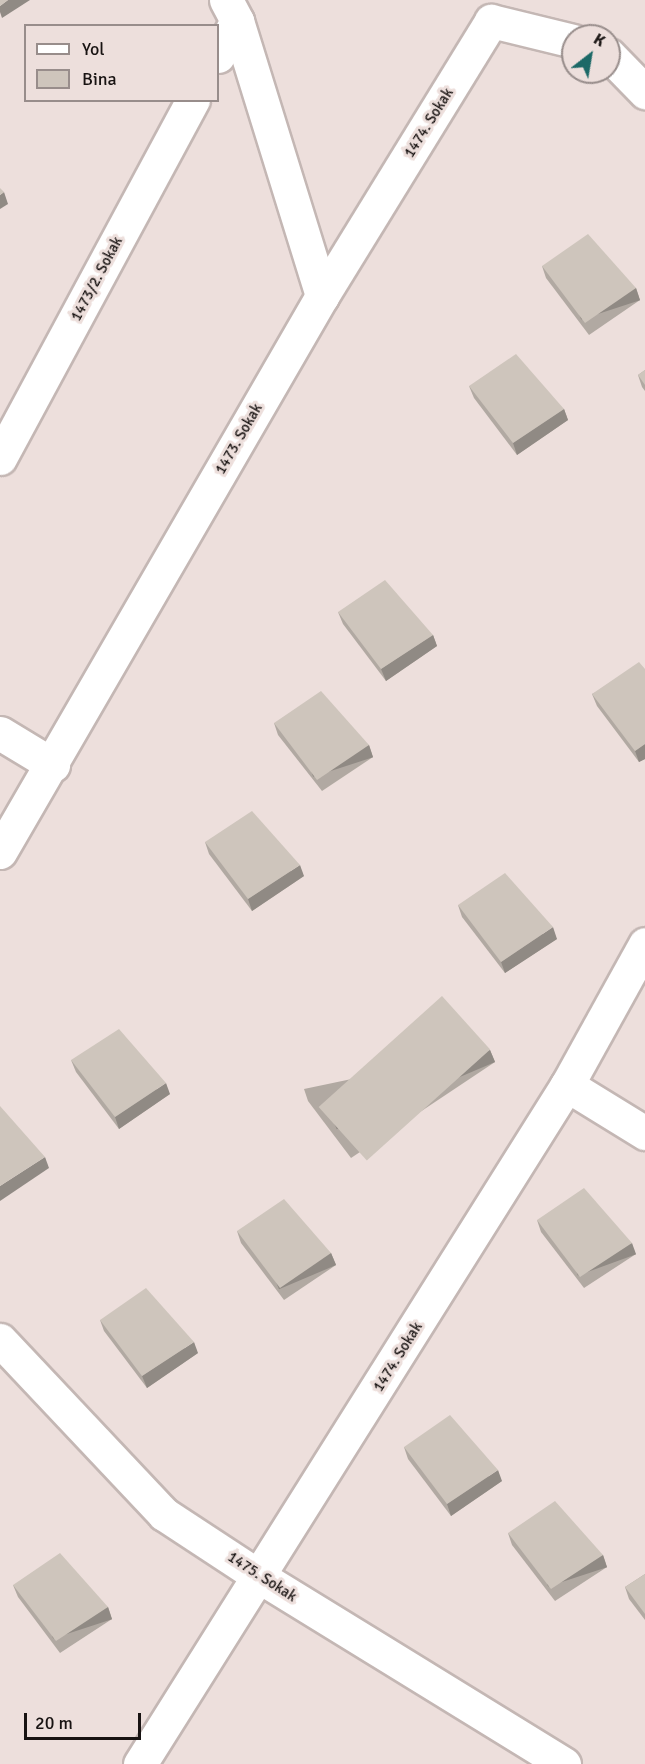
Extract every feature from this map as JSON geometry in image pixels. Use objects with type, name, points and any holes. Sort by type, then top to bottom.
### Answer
[{"type":"street","points":[[219,52],[231,10]]},
{"type":"street","points":[[231,10],[322,296]]},
{"type":"street","name":"1474. Sokak","points":[[322,296],[491,21],[561,38]]},
{"type":"street","points":[[621,68],[645,92]]},
{"type":"street","name":"1473/2. Sokak","points":[[0,458],[192,102]]},
{"type":"street","name":"1473. Sokak","points":[[0,852],[53,765],[322,296]]},
{"type":"street","points":[[0,733],[53,765]]},
{"type":"street","name":"1474. Sokak","points":[[140,1764],[260,1577],[567,1085],[645,944]]},
{"type":"street","points":[[567,1085],[645,1133]]},
{"type":"street","name":"1475. Sokak","points":[[0,1340],[164,1514],[260,1577],[564,1764]]},
{"type":"building","points":[[0,0],[8,0],[0,6]]},
{"type":"building","points":[[588,234],[636,288],[585,323],[542,266]]},
{"type":"building","points":[[516,354],[564,409],[513,443],[469,386]]},
{"type":"building","points":[[645,370],[645,385],[638,375]]},
{"type":"building","points":[[385,580],[433,635],[381,669],[338,612]]},
{"type":"building","points":[[639,662],[645,669],[645,744],[635,751],[592,694]]},
{"type":"building","points":[[321,691],[369,745],[317,780],[274,723]]},
{"type":"building","points":[[252,811],[300,865],[248,899],[205,842]]},
{"type":"building","points":[[505,873],[553,927],[501,962],[458,905]]},
{"type":"building","points":[[442,996],[490,1050],[367,1161],[319,1107]]},
{"type":"building","points":[[119,1029],[166,1083],[115,1117],[71,1060]]},
{"type":"building","points":[[0,1106],[45,1157],[0,1186]]},
{"type":"building","points":[[584,1188],[632,1243],[580,1277],[537,1220]]},
{"type":"building","points":[[284,1199],[331,1253],[280,1288],[237,1231]]},
{"type":"building","points":[[146,1288],[194,1342],[142,1376],[100,1320]]},
{"type":"building","points":[[450,1415],[498,1470],[447,1504],[404,1447]]},
{"type":"building","points":[[555,1501],[603,1555],[551,1589],[508,1533]]},
{"type":"building","points":[[60,1553],[108,1607],[56,1641],[13,1585]]},
{"type":"building","points":[[645,1574],[645,1614],[625,1587]]}]
